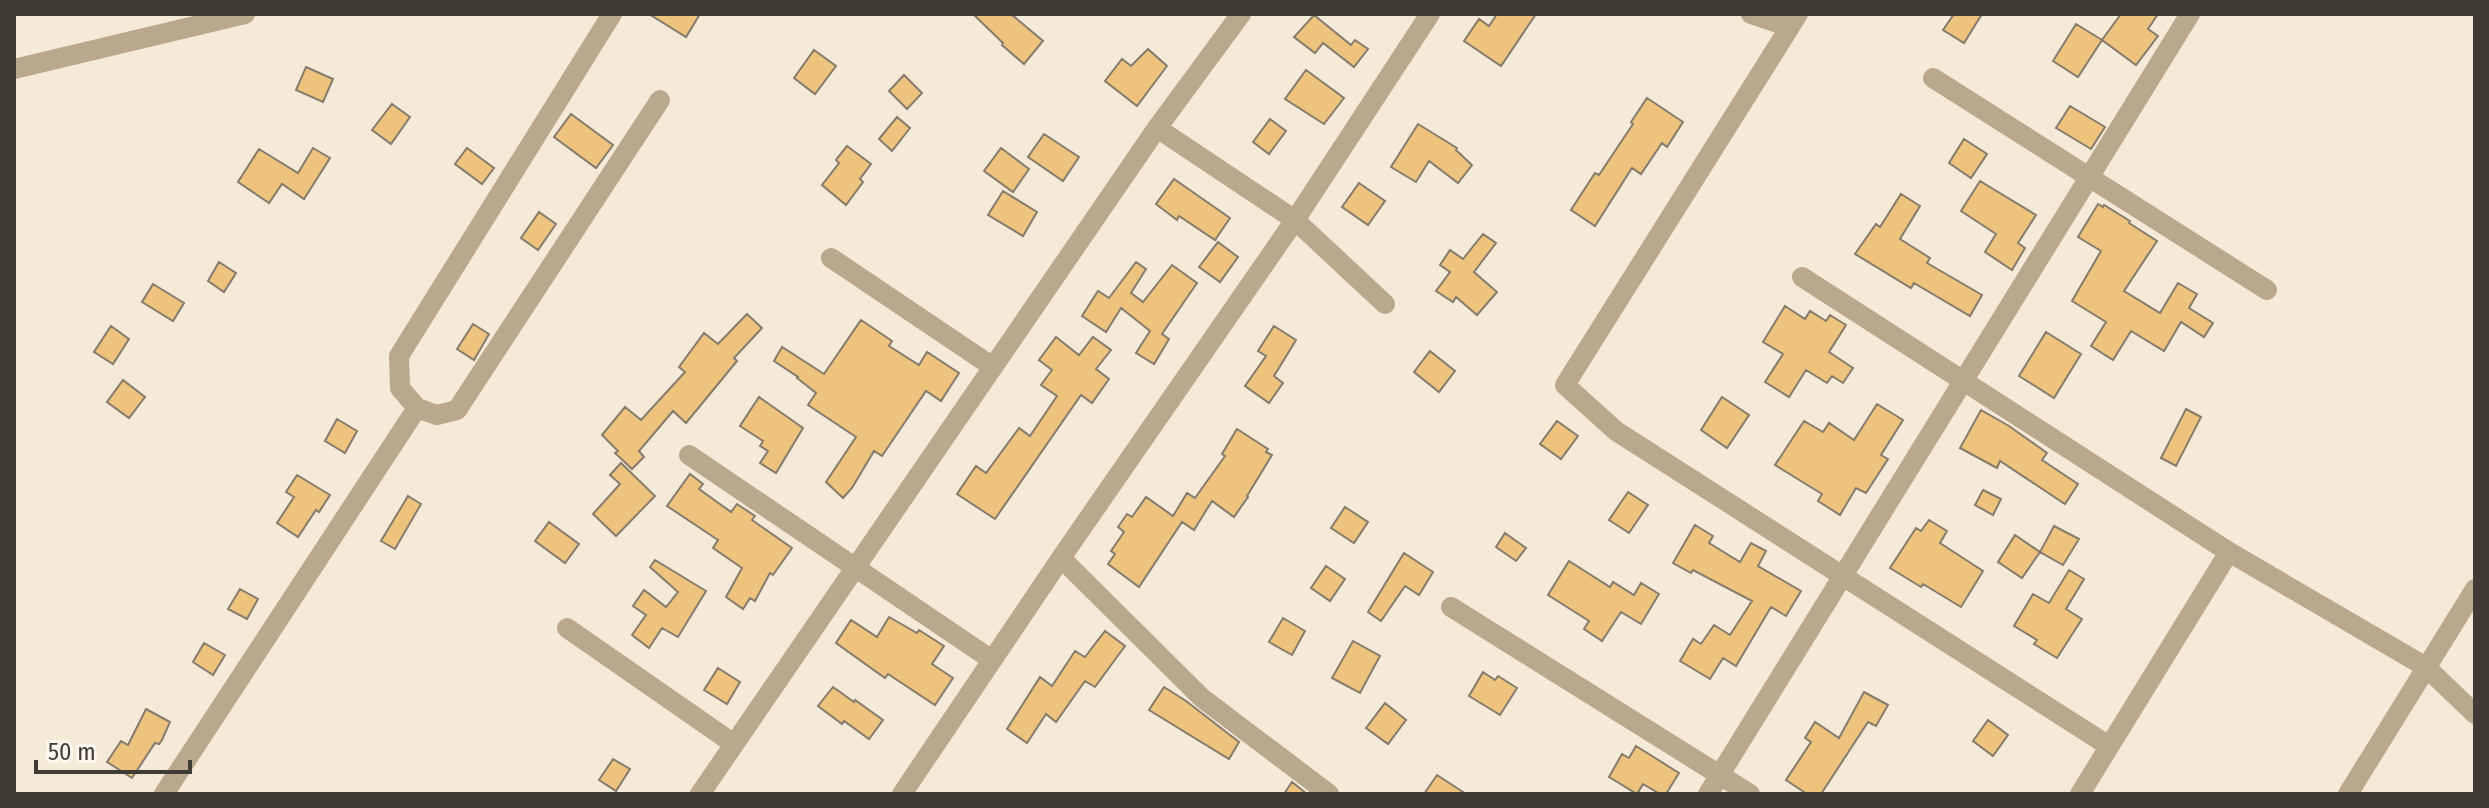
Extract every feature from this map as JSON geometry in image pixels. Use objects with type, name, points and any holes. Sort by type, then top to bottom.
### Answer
[{"type":"street","points":[[14,69],[245,14]]},
{"type":"street","points":[[612,14],[399,356],[400,388],[417,408],[437,415],[457,410],[660,100]]},
{"type":"street","points":[[700,794],[1157,128],[1241,14]]},
{"type":"street","points":[[902,794],[1295,220],[1430,14]]},
{"type":"street","points":[[1751,14],[1794,21],[1565,385],[1616,431],[2109,746]]},
{"type":"street","points":[[1708,794],[2190,14]]},
{"type":"street","points":[[1933,78],[2267,290]]},
{"type":"street","points":[[1157,128],[1295,220],[1385,304]]},
{"type":"street","points":[[831,258],[993,367]]},
{"type":"street","points":[[1802,277],[2229,552],[2426,667],[2475,714]]},
{"type":"street","points":[[164,794],[417,408]]},
{"type":"street","points":[[689,455],[992,660]]},
{"type":"street","points":[[2080,794],[2229,552]]},
{"type":"street","points":[[1061,558],[1202,698],[1329,794]]},
{"type":"street","points":[[2348,794],[2475,589]]},
{"type":"street","points":[[1451,607],[1750,794]]},
{"type":"street","points":[[567,628],[734,744]]},
{"type":"building","points":[[649,14],[700,14],[686,37]]},
{"type":"building","points":[[973,14],[1011,14],[1043,41],[1024,64]]},
{"type":"building","points":[[1497,14],[1536,14],[1501,66],[1464,41],[1479,19],[1489,26]]},
{"type":"building","points":[[1954,14],[1982,14],[1964,43],[1943,30]]},
{"type":"building","points":[[2121,14],[2158,14],[2148,29],[2158,36],[2136,65],[2102,40]]},
{"type":"building","points":[[1314,15],[1351,45],[1355,40],[1368,49],[1354,67],[1323,43],[1315,53],[1294,37]]},
{"type":"building","points":[[2076,24],[2102,40],[2078,77],[2053,61]]},
{"type":"building","points":[[1148,49],[1167,66],[1137,106],[1105,81],[1122,59],[1131,66]]},
{"type":"building","points":[[814,50],[836,66],[815,94],[794,78]]},
{"type":"building","points":[[306,67],[333,79],[323,102],[296,90]]},
{"type":"building","points":[[1306,70],[1344,98],[1324,124],[1285,99]]},
{"type":"building","points":[[904,75],[922,93],[907,109],[889,91]]},
{"type":"building","points":[[1647,98],[1683,122],[1667,147],[1662,143],[1641,174],[1632,168],[1595,226],[1571,210],[1595,173],[1599,175]]},
{"type":"building","points":[[392,104],[410,117],[391,144],[372,130]]},
{"type":"building","points":[[2070,106],[2105,127],[2091,149],[2056,128]]},
{"type":"building","points":[[571,114],[613,145],[596,168],[554,137]]},
{"type":"building","points":[[897,117],[910,128],[892,151],[879,139]]},
{"type":"building","points":[[1270,119],[1286,131],[1269,154],[1253,142]]},
{"type":"building","points":[[1418,124],[1457,148],[1472,165],[1458,183],[1429,161],[1416,182],[1391,167]]},
{"type":"building","points":[[1044,134],[1079,157],[1063,181],[1028,157]]},
{"type":"building","points":[[1964,139],[1987,154],[1971,178],[1949,163]]},
{"type":"building","points":[[847,146],[871,164],[860,179],[863,182],[846,205],[822,185],[839,163],[836,160]]},
{"type":"building","points":[[313,148],[330,158],[304,199],[282,184],[269,203],[238,182],[259,149],[298,173]]},
{"type":"building","points":[[467,148],[494,168],[482,184],[455,164]]},
{"type":"building","points":[[1001,148],[1029,169],[1013,192],[984,171]]},
{"type":"building","points":[[1174,179],[1230,218],[1215,240],[1179,216],[1177,220],[1156,204]]},
{"type":"building","points":[[1980,181],[2036,215],[2018,243],[2025,248],[2012,270],[1985,252],[1996,234],[1961,211]]},
{"type":"building","points":[[1359,183],[1385,201],[1368,225],[1342,207]]},
{"type":"building","points":[[1003,191],[1037,212],[1023,236],[988,215]]},
{"type":"building","points":[[1901,194],[1920,206],[1900,239],[1930,258],[1927,263],[1982,295],[1970,316],[1914,283],[1911,288],[1855,254],[1876,224],[1880,227]]},
{"type":"building","points":[[2098,204],[2130,221],[2157,241],[2124,291],[2160,313],[2178,283],[2197,294],[2189,308],[2213,323],[2204,337],[2181,322],[2164,351],[2131,331],[2113,360],[2091,346],[2106,322],[2072,301],[2101,251],[2078,237]]},
{"type":"building","points":[[539,212],[556,224],[538,250],[521,238]]},
{"type":"building","points":[[1483,234],[1496,243],[1474,272],[1497,292],[1477,315],[1456,297],[1453,302],[1436,291],[1450,272],[1440,265],[1450,250],[1463,259]]},
{"type":"building","points":[[1218,242],[1238,257],[1220,282],[1199,267]]},
{"type":"building","points":[[219,262],[236,273],[224,292],[208,281]]},
{"type":"building","points":[[1136,262],[1146,269],[1131,293],[1143,302],[1172,265],[1197,283],[1162,334],[1169,339],[1154,364],[1136,353],[1150,331],[1121,308],[1106,332],[1082,316],[1098,291],[1109,298]]},
{"type":"building","points":[[153,284],[184,303],[173,321],[142,302]]},
{"type":"building","points":[[1785,306],[1805,319],[1810,311],[1826,321],[1830,315],[1846,325],[1829,352],[1853,368],[1843,383],[1832,376],[1827,383],[1806,370],[1789,397],[1765,382],[1783,354],[1763,342]]},
{"type":"building","points":[[747,314],[762,328],[734,358],[737,361],[686,423],[673,411],[639,451],[644,457],[632,469],[602,435],[625,407],[641,420],[685,372],[679,367],[704,333],[718,344]]},
{"type":"building","points":[[861,320],[892,341],[889,346],[919,365],[927,352],[959,373],[941,401],[926,391],[882,456],[874,451],[843,498],[826,482],[856,437],[808,405],[816,393],[774,361],[782,347],[824,374]]},
{"type":"building","points":[[473,324],[489,334],[474,360],[457,349]]},
{"type":"building","points":[[111,326],[129,339],[113,364],[94,352]]},
{"type":"building","points":[[1274,326],[1296,340],[1274,376],[1283,383],[1269,403],[1245,386],[1266,356],[1258,351]]},
{"type":"building","points":[[2046,332],[2081,354],[2054,398],[2019,376]]},
{"type":"building","points":[[1056,337],[1079,355],[1093,337],[1111,350],[1096,369],[1109,379],[1092,403],[1081,395],[995,519],[957,494],[976,466],[986,473],[1019,428],[1030,436],[1057,396],[1041,385],[1052,370],[1039,360]]},
{"type":"building","points":[[1430,351],[1455,371],[1439,392],[1414,372]]},
{"type":"building","points":[[123,380],[145,397],[129,418],[107,402]]},
{"type":"building","points":[[759,397],[803,428],[776,473],[760,463],[768,451],[760,446],[763,441],[740,426]]},
{"type":"building","points":[[1722,397],[1749,415],[1727,448],[1701,430]]},
{"type":"building","points":[[1877,404],[1903,420],[1881,455],[1888,459],[1866,493],[1856,488],[1840,515],[1818,501],[1822,494],[1775,465],[1804,421],[1823,432],[1829,423],[1854,440]]},
{"type":"building","points":[[2186,409],[2201,417],[2176,466],[2161,458]]},
{"type":"building","points":[[1981,410],[2047,453],[2042,460],[2078,484],[2065,504],[2000,461],[1997,468],[1960,448]]},
{"type":"building","points":[[337,419],[357,431],[345,453],[325,441]]},
{"type":"building","points":[[1557,421],[1578,436],[1561,459],[1540,444]]},
{"type":"building","points":[[1237,429],[1268,449],[1266,452],[1272,455],[1234,517],[1212,501],[1194,530],[1182,522],[1139,587],[1108,564],[1115,554],[1111,551],[1124,532],[1118,527],[1127,514],[1132,517],[1146,497],[1173,516],[1187,493],[1195,498],[1225,456],[1222,454]]},
{"type":"building","points":[[621,463],[655,496],[616,536],[593,514],[620,484],[610,475]]},
{"type":"building","points":[[690,474],[703,484],[699,489],[731,512],[737,504],[755,516],[752,520],[792,548],[773,575],[770,573],[755,601],[750,598],[743,609],[726,597],[742,568],[713,548],[718,540],[667,506]]},
{"type":"building","points":[[297,475],[330,495],[298,537],[277,523],[294,497],[286,492]]},
{"type":"building","points":[[1983,490],[2001,499],[1993,515],[1975,505]]},
{"type":"building","points":[[1628,492],[1648,505],[1629,533],[1609,520]]},
{"type":"building","points":[[408,496],[421,504],[395,549],[381,541]]},
{"type":"building","points":[[1345,507],[1368,522],[1354,543],[1331,528]]},
{"type":"building","points":[[1929,520],[1947,531],[1940,543],[1983,571],[1961,607],[1890,568],[1916,528],[1921,531]]},
{"type":"building","points":[[549,522],[579,544],[565,563],[535,541]]},
{"type":"building","points":[[1695,525],[1713,536],[1709,543],[1740,562],[1751,543],[1766,551],[1758,566],[1801,591],[1786,616],[1771,607],[1736,666],[1723,658],[1710,679],[1680,661],[1693,639],[1701,644],[1714,625],[1730,635],[1752,601],[1673,563]]},
{"type":"building","points":[[2054,526],[2079,539],[2063,565],[2040,552]]},
{"type":"building","points":[[1505,533],[1526,548],[1516,561],[1496,547]]},
{"type":"building","points":[[2015,535],[2040,552],[2022,578],[1998,562]]},
{"type":"building","points":[[1404,553],[1433,572],[1419,595],[1405,586],[1381,621],[1368,612]]},
{"type":"building","points":[[655,560],[706,591],[678,637],[662,628],[649,648],[632,635],[646,615],[633,606],[644,590],[666,607],[678,592],[650,567]]},
{"type":"building","points":[[1569,561],[1610,587],[1613,582],[1634,595],[1641,583],[1659,594],[1641,624],[1621,612],[1602,641],[1584,629],[1589,621],[1548,595]]},
{"type":"building","points":[[1326,566],[1345,579],[1330,601],[1311,588]]},
{"type":"building","points":[[2069,570],[2084,579],[2066,609],[2082,619],[2057,658],[2034,644],[2037,640],[2014,626],[2033,594],[2049,603]]},
{"type":"building","points":[[240,589],[258,599],[247,619],[228,609]]},
{"type":"building","points":[[889,617],[917,633],[919,630],[944,646],[932,664],[953,678],[935,705],[888,674],[885,678],[836,643],[851,620],[877,637]]},
{"type":"building","points":[[1283,618],[1305,631],[1292,655],[1269,642]]},
{"type":"building","points":[[1105,631],[1125,646],[1095,687],[1085,681],[1056,722],[1046,714],[1027,743],[1007,729],[1040,677],[1052,686],[1075,651],[1085,657]]},
{"type":"building","points":[[1353,641],[1380,656],[1360,693],[1332,678]]},
{"type":"building","points":[[204,643],[225,655],[213,675],[193,662]]},
{"type":"building","points":[[718,668],[740,682],[727,704],[704,690]]},
{"type":"building","points":[[1483,672],[1495,680],[1498,676],[1517,688],[1500,715],[1469,696]]},
{"type":"building","points":[[833,687],[883,720],[869,739],[818,706]]},
{"type":"building","points":[[1164,687],[1239,742],[1229,759],[1149,710]]},
{"type":"building","points":[[1864,692],[1888,705],[1876,726],[1868,722],[1821,794],[1807,794],[1786,780],[1811,742],[1805,738],[1815,722],[1839,738]]},
{"type":"building","points":[[1385,703],[1406,720],[1388,744],[1366,728]]},
{"type":"building","points":[[146,709],[170,722],[162,740],[159,744],[155,743],[132,778],[107,762],[121,741],[128,745]]},
{"type":"building","points":[[1988,720],[2008,735],[1993,756],[1973,741]]},
{"type":"building","points":[[1636,746],[1679,773],[1666,794],[1643,784],[1637,794],[1609,777],[1622,754],[1629,758]]},
{"type":"building","points":[[613,759],[630,769],[616,791],[599,780]]},
{"type":"building","points":[[1437,775],[1466,794],[1424,794]]},
{"type":"building","points":[[1292,782],[1307,794],[1284,794]]}]
